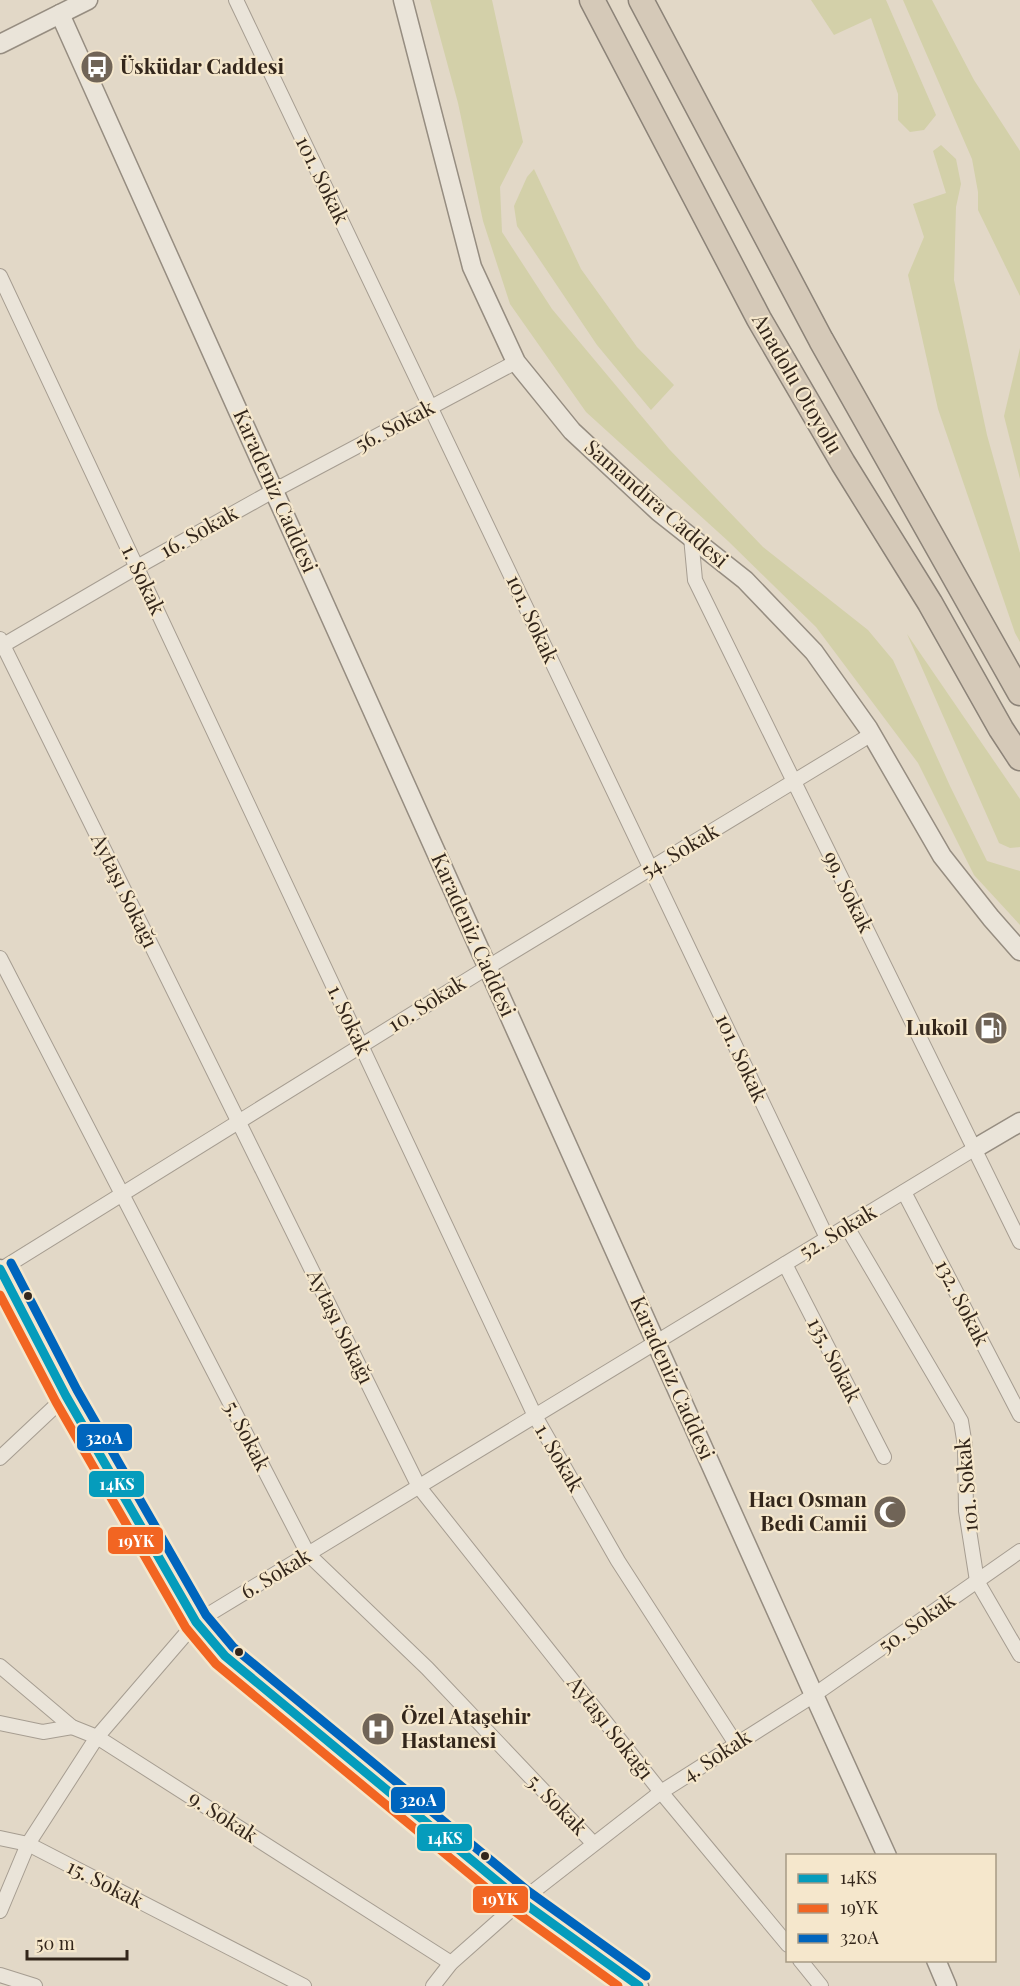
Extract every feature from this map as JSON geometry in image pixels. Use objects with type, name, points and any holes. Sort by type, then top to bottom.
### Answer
[{"type":"highway","name":"Anadolu Otoyolu","points":[[592,0],[759,319],[843,463],[930,603],[1001,729],[1020,758]]},
{"type":"highway","name":"Anadolu Otoyolu","points":[[641,0],[821,340],[1020,693]]},
{"type":"street","points":[[0,44],[88,0]]},
{"type":"street","name":"101. Sokak","points":[[236,0],[827,1238]]},
{"type":"street","name":"Samandıra Caddesi","points":[[403,0],[472,267],[516,362],[572,431],[659,512],[745,579],[814,652],[872,734],[942,856],[1020,951]]},
{"type":"street","name":"Karadeniz Caddesi","points":[[60,14],[886,1854]]},
{"type":"street","name":"1. Sokak","points":[[0,276],[535,1416],[618,1561],[736,1744]]},
{"type":"street","name":"56. Sokak","points":[[275,490],[516,362]]},
{"type":"street","name":"16. Sokak","points":[[1,644],[275,490]]},
{"type":"street","name":"99. Sokak","points":[[691,537],[695,580],[1020,1242]]},
{"type":"street","name":"Aytaşı Sokağı","points":[[1,644],[419,1487],[661,1792],[786,1943]]},
{"type":"street","name":"54. Sokak","points":[[488,967],[872,734]]},
{"type":"street","name":"5. Sokak","points":[[0,958],[308,1554],[427,1668],[593,1843]]},
{"type":"street","name":"10. Sokak","points":[[0,1269],[488,967]]},
{"type":"street","name":"52. Sokak","points":[[656,1342],[1020,1122]]},
{"type":"street","name":"132. Sokak","points":[[904,1192],[1020,1414]]},
{"type":"street","name":"101. Sokak","points":[[847,1227],[961,1421],[965,1446],[966,1511],[977,1581],[1020,1655]]},
{"type":"street","name":"135. Sokak","points":[[785,1264],[884,1457]]},
{"type":"street","points":[[0,1269],[66,1396],[196,1622],[225,1656],[520,1901],[639,1986]]},
{"type":"street","name":"6. Sokak","points":[[0,1911],[28,1844],[98,1737],[196,1622],[656,1342]]},
{"type":"street","points":[[0,1458],[66,1396]]},
{"type":"street","name":"50. Sokak","points":[[814,1695],[1020,1551]]},
{"type":"street","name":"9. Sokak","points":[[0,1666],[72,1727],[98,1737],[452,1963]]},
{"type":"street","name":"4. Sokak","points":[[433,1986],[452,1963],[520,1901],[593,1843],[661,1792],[814,1695]]},
{"type":"street","points":[[0,1723],[43,1732],[72,1727]]},
{"type":"street","name":"15. Sokak","points":[[0,1838],[28,1844],[304,1986]]},
{"type":"street","points":[[802,1962],[821,1986]]},
{"type":"street","points":[[937,1962],[947,1986]]},
{"type":"street","points":[[0,1975],[35,1986]]},
{"type":"shaded area","points":[[430,0],[492,0],[523,142],[500,187],[502,232],[552,309],[669,449],[763,547],[868,630],[893,660],[987,861],[1020,871],[1020,925],[974,875],[918,763],[816,627],[728,541],[586,412],[510,304],[483,221],[458,103]]},
{"type":"shaded area","points":[[811,0],[886,0],[936,115],[924,130],[910,132],[898,120],[898,94],[871,18],[834,35]]},
{"type":"shaded area","points":[[903,0],[932,0],[974,80],[1020,151],[1020,296],[978,210],[978,192],[972,159]]},
{"type":"shaded area","points":[[941,145],[956,159],[961,184],[956,207],[954,280],[987,435],[1020,553],[1020,642],[938,409],[908,275],[924,237],[913,204],[946,193],[933,151]]},
{"type":"shaded area","points":[[534,169],[581,269],[637,347],[674,385],[651,410],[597,345],[517,226],[514,206],[527,177]]},
{"type":"shaded area","points":[[1020,348],[1020,479],[1004,416]]},
{"type":"shaded area","points":[[907,634],[1020,799],[1020,847],[1010,848],[999,843]]},
{"type":"transit line","name":"320A","points":[[11,1263],[77,1390],[206,1615],[233,1647],[528,1891],[646,1976]]},
{"type":"transit line","name":"14KS","points":[[0,1269],[66,1396],[196,1622],[225,1656],[521,1901],[639,1986]]},
{"type":"transit line","name":"19YK","points":[[0,1295],[56,1402],[186,1628],[216,1664],[513,1910],[618,1986]]},
{"type":"place","name":"Üsküdar Caddesi","points":[[97,67]]},
{"type":"place","name":"Lukoil","points":[[991,1028]]},
{"type":"place","name":"Hacı Osman Bedi Camii","points":[[890,1512]]},
{"type":"place","name":"Özel Ataşehir Hastanesi","points":[[378,1729]]}]
